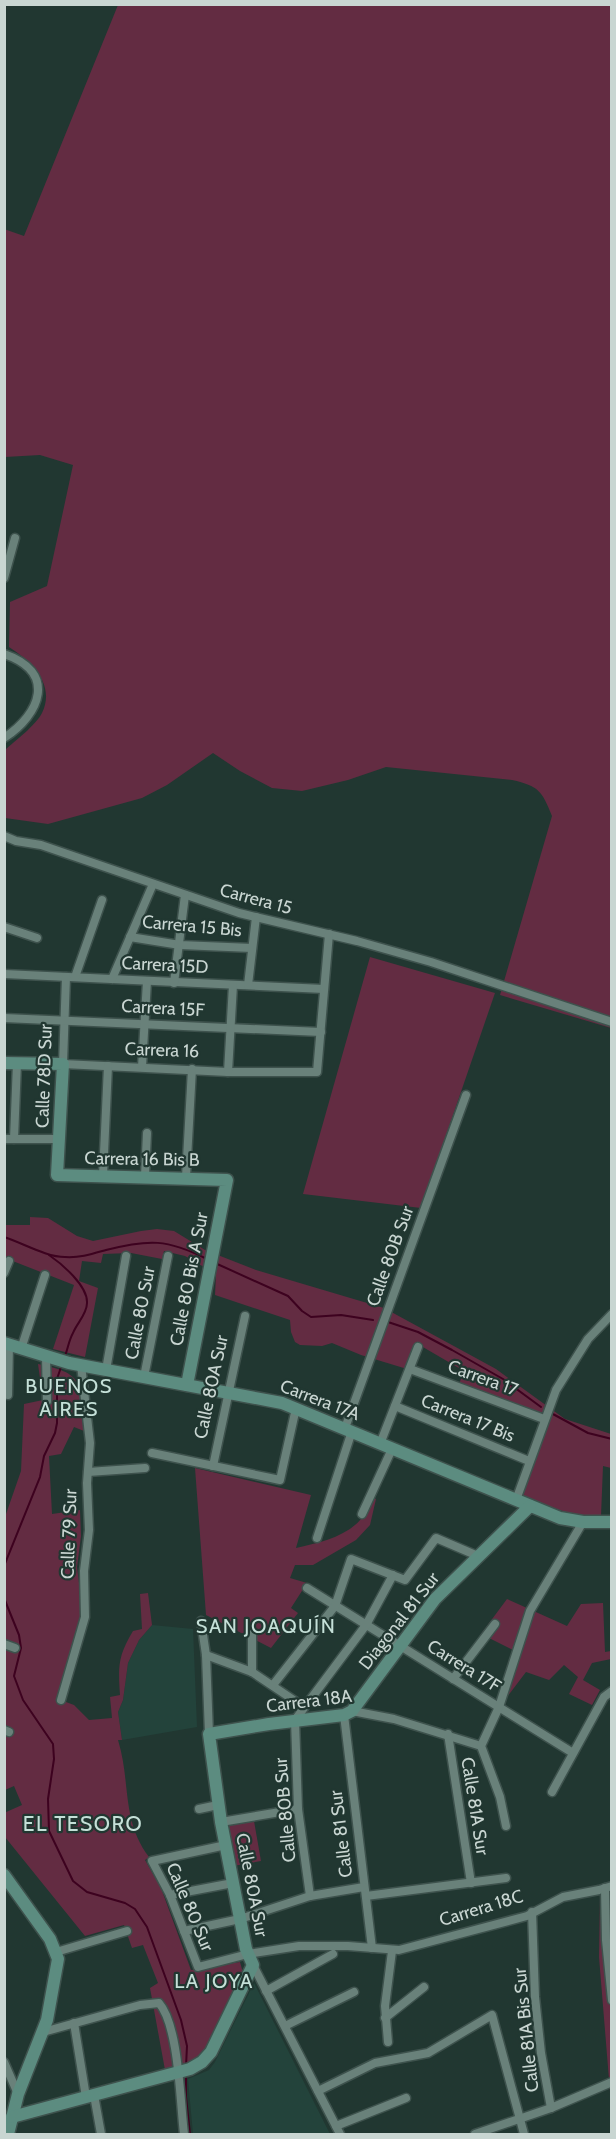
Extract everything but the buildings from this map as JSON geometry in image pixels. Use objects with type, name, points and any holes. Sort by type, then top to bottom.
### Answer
[{"type":"street","points":[[4,578],[15,538]]},
{"type":"street","points":[[4,654],[20,661],[29,669],[37,686],[37,699],[33,711],[25,722],[4,738]]},
{"type":"street","name":"Carrera 15","points":[[4,836],[16,841],[41,845],[256,917],[373,945],[501,984],[612,1022]]},
{"type":"street","points":[[112,979],[153,884]]},
{"type":"street","points":[[174,982],[185,895]]},
{"type":"street","name":"Calle 78D Sur","points":[[57,1175],[64,1021],[70,977],[102,900]]},
{"type":"street","points":[[248,985],[256,917]]},
{"type":"street","points":[[4,927],[37,938]]},
{"type":"street","points":[[321,1032],[329,934]]},
{"type":"street","name":"Carrera 15 Bis","points":[[130,937],[180,945],[252,948]]},
{"type":"street","name":"Carrera 15D","points":[[4,974],[324,989]]},
{"type":"street","points":[[142,1067],[147,981]]},
{"type":"street","points":[[228,1072],[233,985]]},
{"type":"street","name":"Carrera 15F","points":[[4,1018],[321,1032]]},
{"type":"street","name":"Carrera 16","points":[[11,1063],[228,1072],[317,1071],[321,1032]]},
{"type":"street","points":[[11,1063],[9,1139],[60,1139]]},
{"type":"street","points":[[104,1175],[108,1066]]},
{"type":"street","points":[[186,1177],[192,1069]]},
{"type":"street","name":"Calle 80B Sur","points":[[317,1538],[349,1430],[466,1095]]},
{"type":"street","points":[[145,1176],[147,1133]]},
{"type":"street","name":"Carrera 16 Bis B","points":[[57,1175],[186,1177],[226,1180]]},
{"type":"street","name":"Calle 80 Bis A Sur","points":[[187,1385],[226,1180]]},
{"type":"street","points":[[106,1370],[126,1256]]},
{"type":"street","name":"Calle 80 Sur","points":[[144,1377],[168,1256]]},
{"type":"street","points":[[4,1274],[9,1261]]},
{"type":"street","points":[[8,1395],[11,1346],[45,1275]]},
{"type":"street","points":[[516,1500],[556,1390],[588,1339],[612,1314]]},
{"type":"street","name":"Calle 80A Sur","points":[[213,1466],[245,1316]]},
{"type":"street","name":"Carrera 17A","points":[[11,1346],[63,1361],[273,1401],[296,1408],[560,1518],[583,1522],[612,1522]]},
{"type":"street","points":[[380,1444],[418,1347]]},
{"type":"street","points":[[47,1401],[63,1361]]},
{"type":"street","name":"Calle 79 Sur","points":[[61,1700],[85,1617],[84,1571],[89,1530],[90,1443],[63,1361]]},
{"type":"street","name":"Carrera 17","points":[[410,1370],[544,1419]]},
{"type":"street","name":"Carrera 17 Bis","points":[[395,1406],[529,1461]]},
{"type":"street","points":[[152,1453],[280,1480],[296,1408]]},
{"type":"street","points":[[362,1514],[392,1449]]},
{"type":"street","points":[[88,1473],[145,1468]]},
{"type":"street","name":"Diagonal 81 Sur","points":[[348,1713],[401,1647],[435,1599],[530,1506]]},
{"type":"street","points":[[506,1826],[501,1797],[482,1746],[499,1707],[530,1611],[583,1522]]},
{"type":"street","points":[[273,1685],[335,1606],[351,1559],[405,1580],[436,1538],[478,1556]]},
{"type":"street","points":[[295,1720],[366,1625],[393,1575]]},
{"type":"street","name":"Carrera 17F","points":[[307,1588],[573,1753]]},
{"type":"street","name":"Calle 80A Sur","points":[[201,1621],[206,1654],[209,1734],[218,1805],[250,1959],[338,2130]]},
{"type":"street","points":[[453,1679],[495,1624]]},
{"type":"street","points":[[252,1634],[252,1672]]},
{"type":"street","points":[[4,1644],[15,1648]]},
{"type":"street","points":[[206,1654],[252,1672],[304,1707]]},
{"type":"street","points":[[552,1792],[610,1691]]},
{"type":"street","name":"Carrera 18A","points":[[209,1734],[348,1713],[394,1719],[482,1746]]},
{"type":"street","name":"Calle 81 Sur","points":[[348,1713],[372,1948]]},
{"type":"street","name":"Calle 80B Sur","points":[[295,1720],[298,1809],[310,1896]]},
{"type":"street","name":"Calle 81A Sur","points":[[448,1734],[471,1883]]},
{"type":"street","points":[[199,1809],[218,1805]]},
{"type":"street","points":[[221,1822],[298,1809]]},
{"type":"street","name":"Calle 80 Sur","points":[[225,1845],[152,1861],[170,1895],[198,1967],[250,1959]]},
{"type":"street","points":[[4,1875],[10,1891],[50,1939],[56,1952],[57,1967],[43,2032],[18,2094],[8,2134]]},
{"type":"street","points":[[184,1930],[240,1919],[310,1896],[506,1878]]},
{"type":"street","points":[[170,1895],[233,1883]]},
{"type":"street","points":[[608,1887],[606,1940],[612,2000]]},
{"type":"street","name":"Carrera 18C","points":[[392,1951],[518,1918],[563,1897],[608,1887]]},
{"type":"street","name":"Calle 81A Bis Sur","points":[[532,1912],[535,1996],[541,2053],[551,2108]]},
{"type":"street","points":[[56,1952],[127,1931]]},
{"type":"street","points":[[12,2117],[184,2071],[202,2062],[211,2052],[250,1959],[299,1946],[372,1948],[392,1951],[386,1995],[385,2018],[388,2042]]},
{"type":"street","points":[[266,1991],[333,1954]]},
{"type":"street","points":[[385,2018],[424,1987]]},
{"type":"street","points":[[285,2026],[354,1992]]},
{"type":"street","points":[[43,2032],[140,2005],[159,2003],[165,2009],[184,2071],[184,2134]]},
{"type":"street","points":[[318,2091],[375,2063],[428,2053],[492,2015],[524,2134]]},
{"type":"street","points":[[74,2024],[101,2134]]},
{"type":"street","points":[[4,2062],[18,2094]]},
{"type":"street","points":[[475,2134],[520,2120],[612,2082]]},
{"type":"street","points":[[338,2130],[406,2098]]},
{"type":"shaded area","points":[[118,5],[611,5],[611,1028],[500,995],[552,816],[542,795],[534,787],[512,780],[386,767],[348,780],[302,791],[272,788],[213,753],[167,785],[142,798],[48,824],[5,818],[5,750],[39,718],[46,702],[44,683],[39,674],[33,666],[9,647],[10,602],[47,586],[73,465],[40,455],[5,457],[4,229],[24,236]]},
{"type":"shaded area","points":[[370,957],[495,993],[421,1208],[303,1194]]},
{"type":"shaded area","points":[[30,1217],[48,1218],[77,1236],[93,1241],[157,1229],[174,1231],[205,1250],[256,1270],[384,1308],[496,1369],[565,1419],[611,1434],[611,1468],[603,1466],[601,1516],[577,1516],[522,1497],[547,1424],[459,1384],[464,1371],[416,1343],[407,1369],[361,1355],[332,1343],[322,1346],[300,1345],[295,1342],[291,1332],[290,1320],[215,1295],[216,1274],[185,1256],[164,1251],[162,1259],[131,1253],[103,1254],[101,1263],[82,1261],[79,1281],[98,1288],[85,1357],[53,1349],[74,1285],[5,1258],[5,1225],[30,1225]]},
{"type":"shaded area","points":[[38,1364],[66,1372],[74,1378],[81,1393],[84,1431],[74,1427],[61,1454],[49,1456],[52,1514],[80,1510],[81,1536],[77,1567],[81,1599],[80,1617],[58,1699],[74,1705],[89,1720],[112,1718],[110,1697],[120,1695],[119,1669],[124,1647],[133,1631],[142,1629],[140,1594],[148,1593],[152,1625],[139,1640],[128,1663],[123,1700],[118,1712],[122,1740],[118,1740],[130,1815],[140,1843],[149,1857],[145,1860],[161,1888],[191,1970],[240,1962],[243,1973],[207,2048],[193,2060],[165,2070],[150,1988],[158,1983],[143,1945],[132,1948],[124,1925],[85,1936],[5,1837],[4,1813],[22,1805],[14,1786],[5,1790],[5,1517],[21,1471],[24,1404],[43,1400]]},
{"type":"shaded area","points":[[195,1468],[311,1495],[296,1548],[340,1535],[361,1519],[372,1497],[376,1499],[370,1525],[356,1540],[313,1565],[295,1565],[290,1578],[307,1583],[291,1608],[298,1613],[271,1648],[206,1615]]},
{"type":"shaded area","points":[[507,1599],[567,1626],[581,1604],[603,1603],[605,1652],[611,1651],[611,1659],[592,1663],[583,1680],[600,1690],[592,1705],[569,1694],[578,1677],[564,1665],[549,1680],[526,1672],[504,1701],[521,1654],[481,1634]]},
{"type":"shaded area","points":[[152,1625],[193,1629],[197,1727],[122,1740],[118,1712],[123,1700],[128,1663],[139,1640]]},
{"type":"shaded area","points":[[254,1821],[261,1861],[233,1866],[226,1826]]},
{"type":"shaded area","points":[[610,1896],[609,1928],[612,1928],[611,2104],[599,1957],[600,1897]]},
{"type":"shaded area","points":[[254,1983],[330,2134],[193,2134],[188,2079],[209,2070],[215,2062]]},
{"type":"waterway","points":[[4,1237],[58,1256],[81,1256],[121,1246],[158,1243],[169,1244],[207,1259]]},
{"type":"waterway","points":[[49,1255],[73,1276],[86,1296],[85,1311],[65,1356]]},
{"type":"waterway","points":[[215,1263],[288,1296],[311,1317],[341,1315],[373,1320]]},
{"type":"waterway","points":[[388,1322],[418,1332],[452,1350],[503,1379],[541,1407]]},
{"type":"waterway","points":[[4,1566],[40,1477],[44,1456],[55,1433],[57,1379],[62,1364]]},
{"type":"waterway","points":[[551,1413],[588,1433],[612,1439]]},
{"type":"waterway","points":[[4,1598],[19,1635],[21,1648],[14,1676],[23,1700],[53,1744],[54,1759],[48,1799],[49,1831],[73,1881],[87,1892],[125,1903],[135,1909],[147,1927],[181,2020],[187,2046],[186,2066]]},
{"type":"waterway","points":[[186,2075],[190,2134]]},
{"type":"district","name":"BUENOS AIRES","points":[[69,1398]]},
{"type":"district","name":"SAN JOAQUÍN","points":[[266,1626]]},
{"type":"district","name":"EL TESORO","points":[[83,1824]]},
{"type":"district","name":"LA JOYA","points":[[214,1981]]}]
